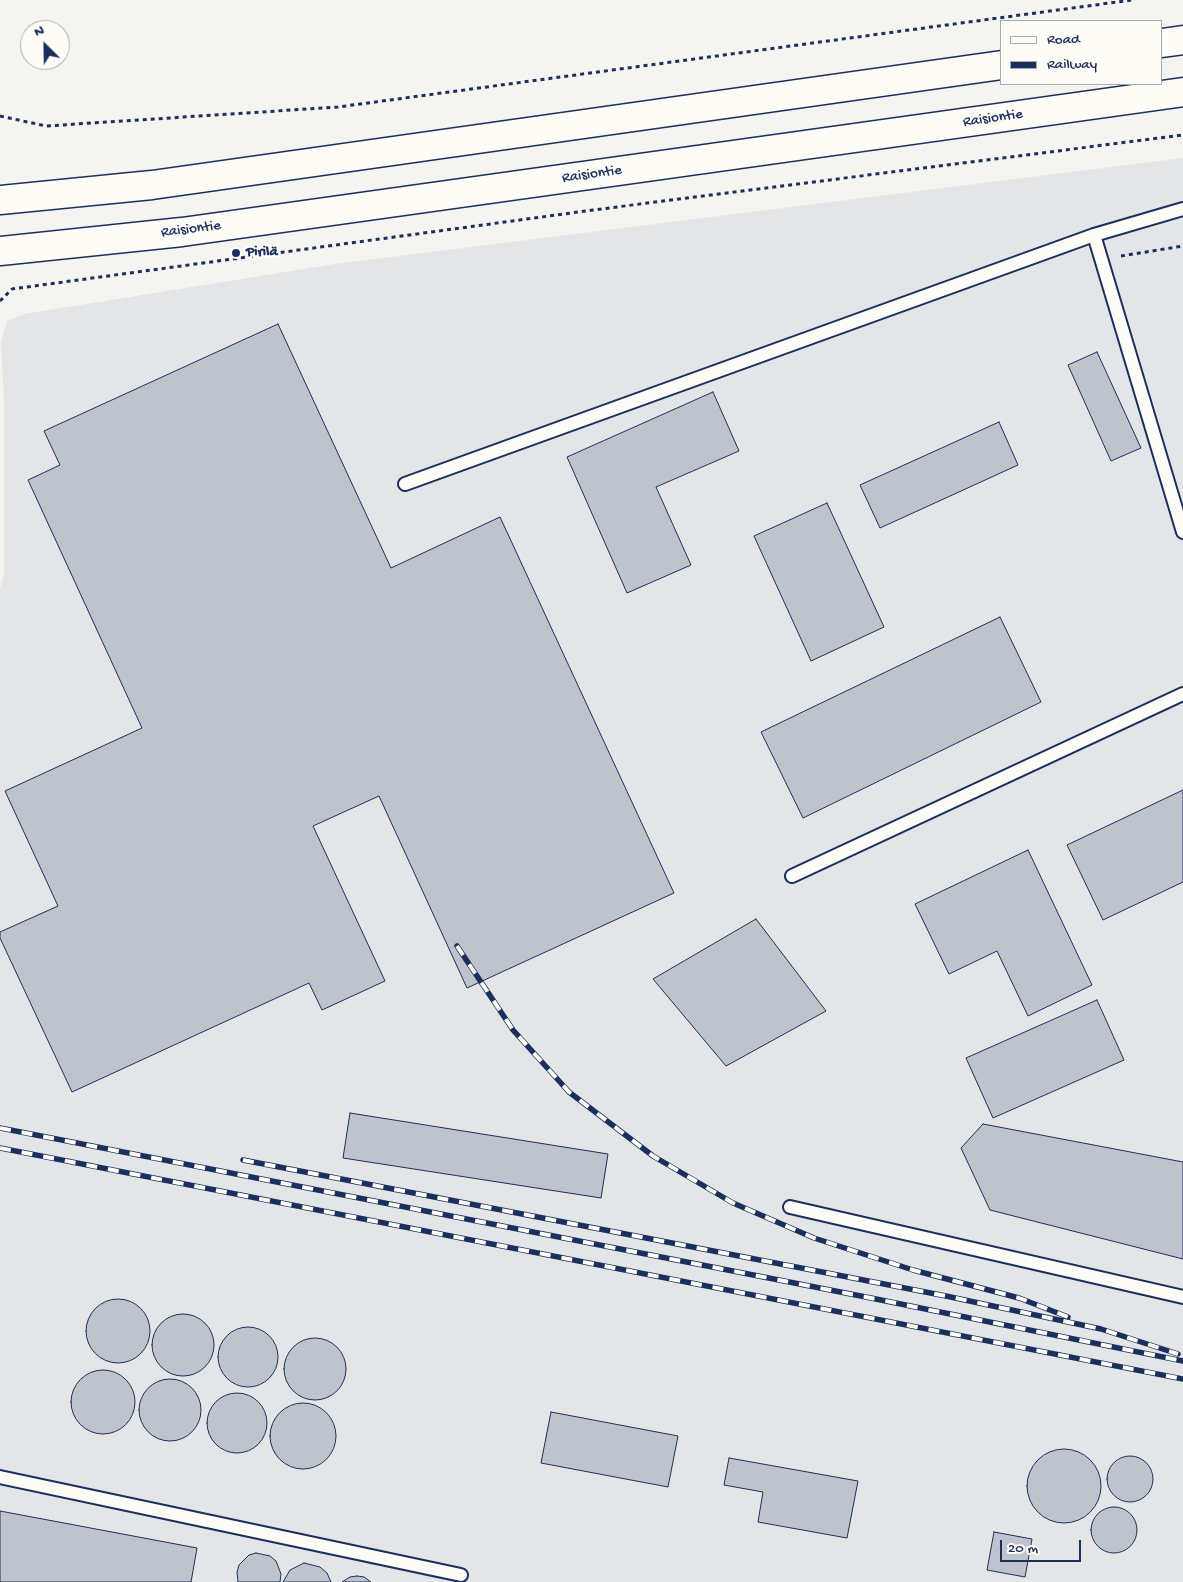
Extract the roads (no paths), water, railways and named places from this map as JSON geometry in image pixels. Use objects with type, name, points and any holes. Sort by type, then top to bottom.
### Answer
[{"type":"main road","points":[[1163,43],[1183,40]]},
{"type":"main road","points":[[0,200],[152,185],[1000,65]]},
{"type":"main road","name":"Raisiontie","points":[[0,251],[201,229],[1183,92]]},
{"type":"lane","points":[[406,484],[1094,235],[1183,209]]},
{"type":"lane","points":[[1094,235],[1183,532]]},
{"type":"lane","points":[[792,876],[1183,694]]},
{"type":"lane","points":[[790,1207],[1183,1297]]},
{"type":"lane","points":[[0,1477],[461,1575]]},
{"type":"railway","points":[[457,946],[513,1030],[569,1092],[653,1156],[733,1203],[814,1238],[913,1270],[1019,1298],[1068,1317]]},
{"type":"railway","points":[[0,1128],[866,1297],[1183,1361]]},
{"type":"railway","points":[[0,1148],[1183,1379]]},
{"type":"railway","points":[[243,1160],[946,1296],[1101,1329],[1178,1354]]},
{"type":"place","name":"Pirilä","points":[[236,253]]}]
